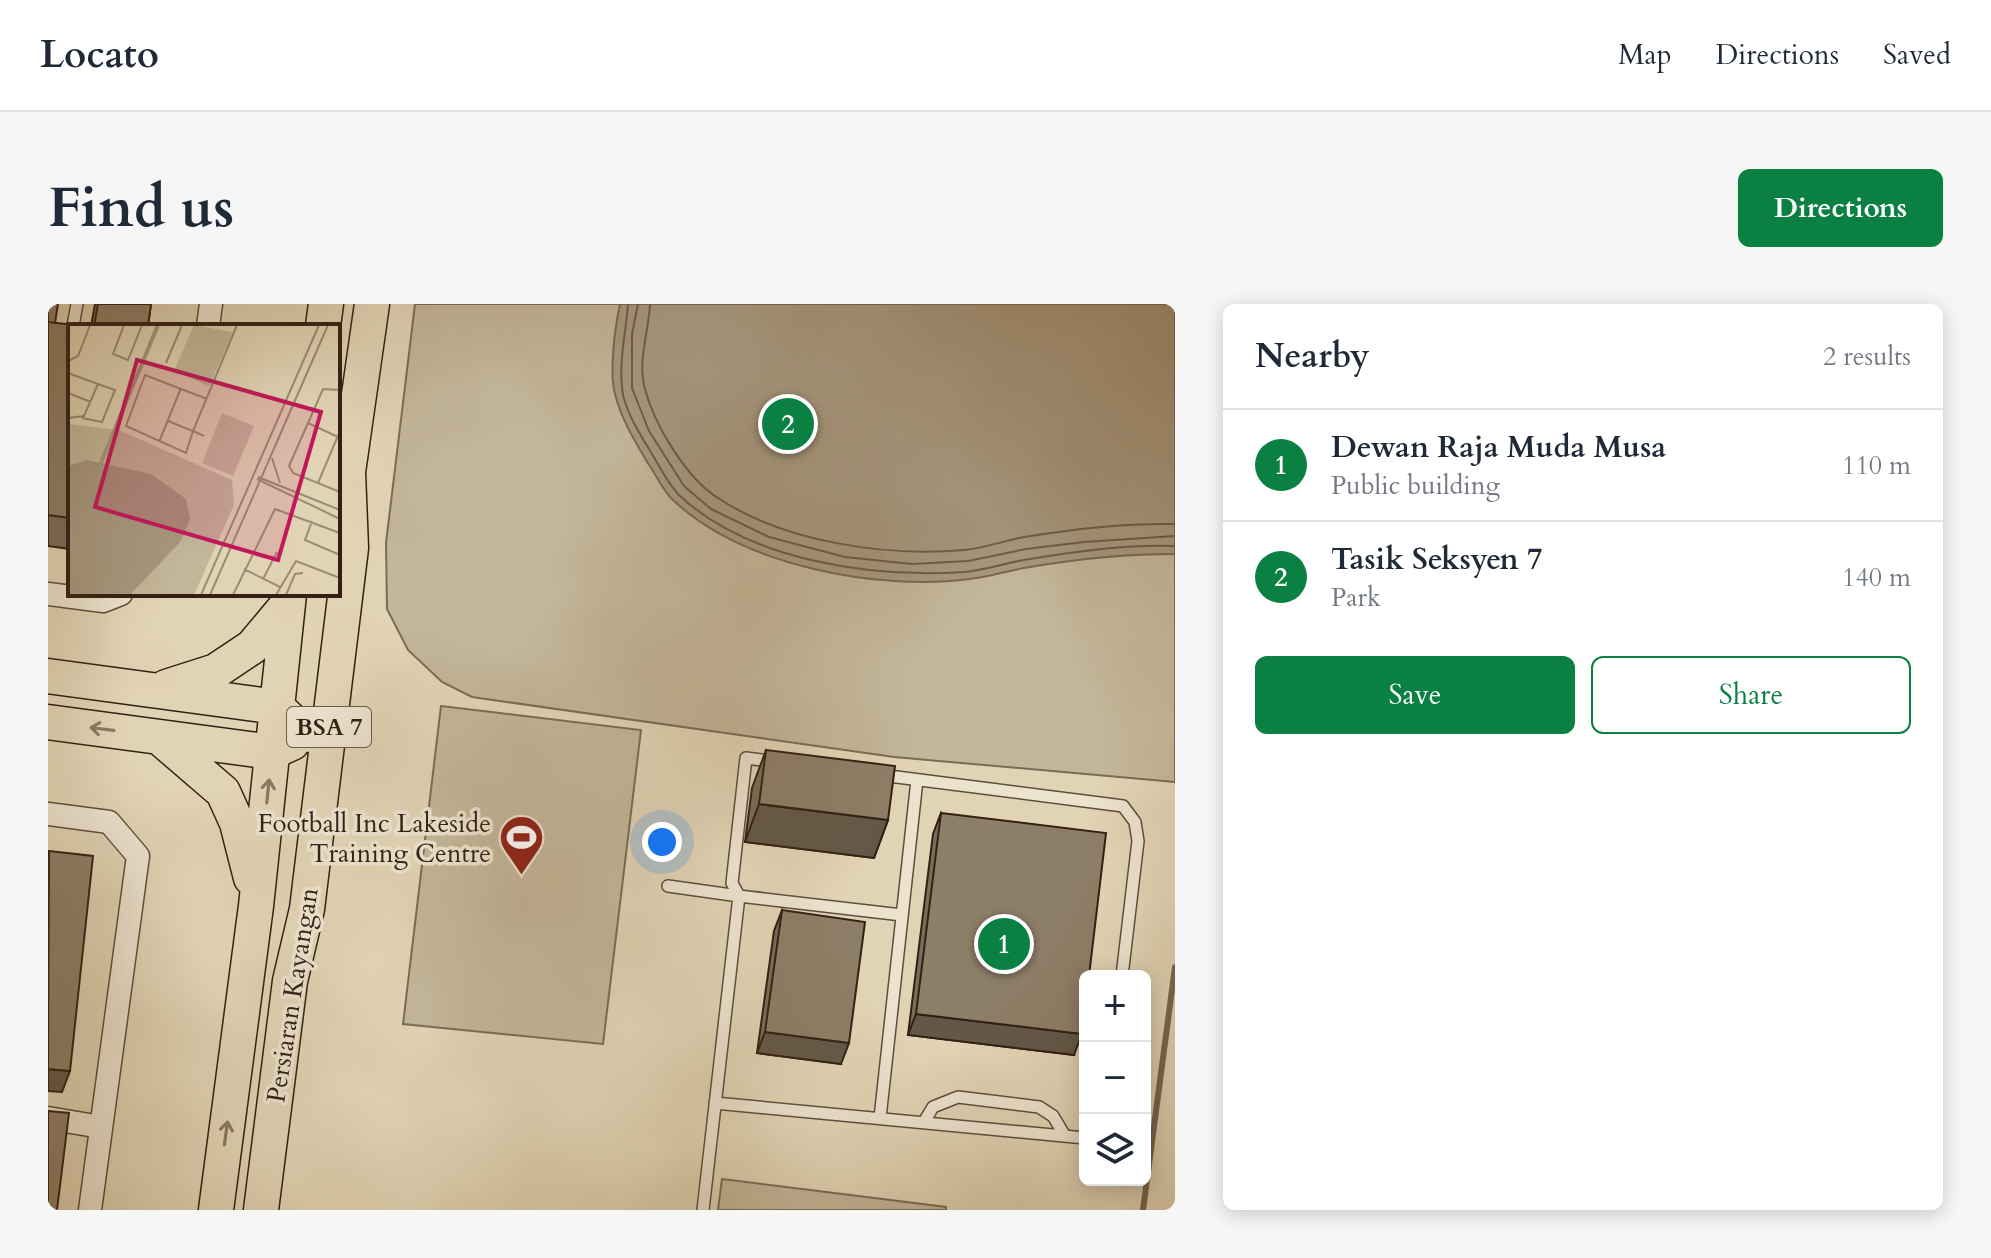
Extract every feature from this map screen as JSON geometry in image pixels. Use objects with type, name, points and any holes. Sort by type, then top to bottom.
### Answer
[{"type":"main road","points":[[323,324],[326,304]]},
{"type":"main road","name":"Persiaran Kayangan","points":[[261,1210],[290,981],[307,909],[351,548],[348,472],[372,304]]},
{"type":"main road","points":[[340,505],[348,472]]},
{"type":"main road","points":[[290,981],[288,894],[324,596]]},
{"type":"main road","points":[[154,690],[216,671],[252,647],[288,599]]},
{"type":"main road","name":"Persiaran Kayangan","points":[[216,1210],[256,906],[288,599]]},
{"type":"main road","points":[[48,676],[277,707],[306,735]]},
{"type":"main road","points":[[48,722],[272,752],[306,735]]},
{"type":"main road","points":[[156,735],[223,792],[244,846],[256,906]]},
{"type":"street","points":[[208,324],[211,304]]},
{"type":"street","points":[[48,594],[103,601],[116,596]]},
{"type":"street","points":[[48,814],[109,822],[138,856],[90,1210]]},
{"type":"street","points":[[48,1118],[101,1127]]},
{"type":"lane","points":[[73,324],[77,304]]},
{"type":"lane","points":[[703,1210],[739,896],[732,883],[746,758],[792,764]]},
{"type":"lane","points":[[870,774],[1123,806],[1131,813],[1138,831],[1138,841],[1123,970]]},
{"type":"lane","points":[[880,1118],[917,780]]},
{"type":"lane","points":[[668,886],[902,915]]},
{"type":"lane","points":[[924,1122],[933,1107],[958,1097],[1039,1107],[1053,1116],[1065,1136]]},
{"type":"lane","points":[[715,1103],[1079,1137]]},
{"type":"shaded area","points":[[415,304],[1175,304],[1175,782],[894,757],[472,697],[442,682],[408,650],[387,609],[386,543]]},
{"type":"shaded area","name":"Football Inc Lakeside Training Centre","points":[[441,706],[641,730],[603,1044],[403,1024]]},
{"type":"shaded area","points":[[722,1179],[946,1207],[946,1210],[718,1210]]},
{"type":"water","points":[[620,304],[1175,304],[1175,554],[1084,559],[970,579],[894,581],[813,569],[736,542],[702,523],[669,496],[625,422],[615,394],[613,374]]},
{"type":"building","points":[[48,304],[58,304],[55,323],[48,322]]},
{"type":"building","points":[[98,304],[151,304],[148,324],[94,324]]},
{"type":"building","points":[[48,322],[68,324],[68,518],[48,515]]},
{"type":"building","points":[[766,750],[895,766],[888,820],[759,804]]},
{"type":"building","points":[[941,813],[1106,833],[1090,970],[1079,970],[1079,1034],[916,1014]]},
{"type":"building","points":[[49,851],[93,856],[70,1071],[48,1069]]},
{"type":"building","points":[[782,910],[865,922],[849,1043],[765,1032]]},
{"type":"building","points":[[48,1111],[69,1113],[57,1210],[48,1210]]},
{"type":"waterway","points":[[1143,1210],[1175,967]]},
{"type":"place","name":"Tasik Seksyen 7","points":[[788,424]]},
{"type":"place","name":"Football Inc Lakeside Training Centre","points":[[522,877]]},
{"type":"place","name":"Dewan Raja Muda Musa","points":[[1004,944]]}]
